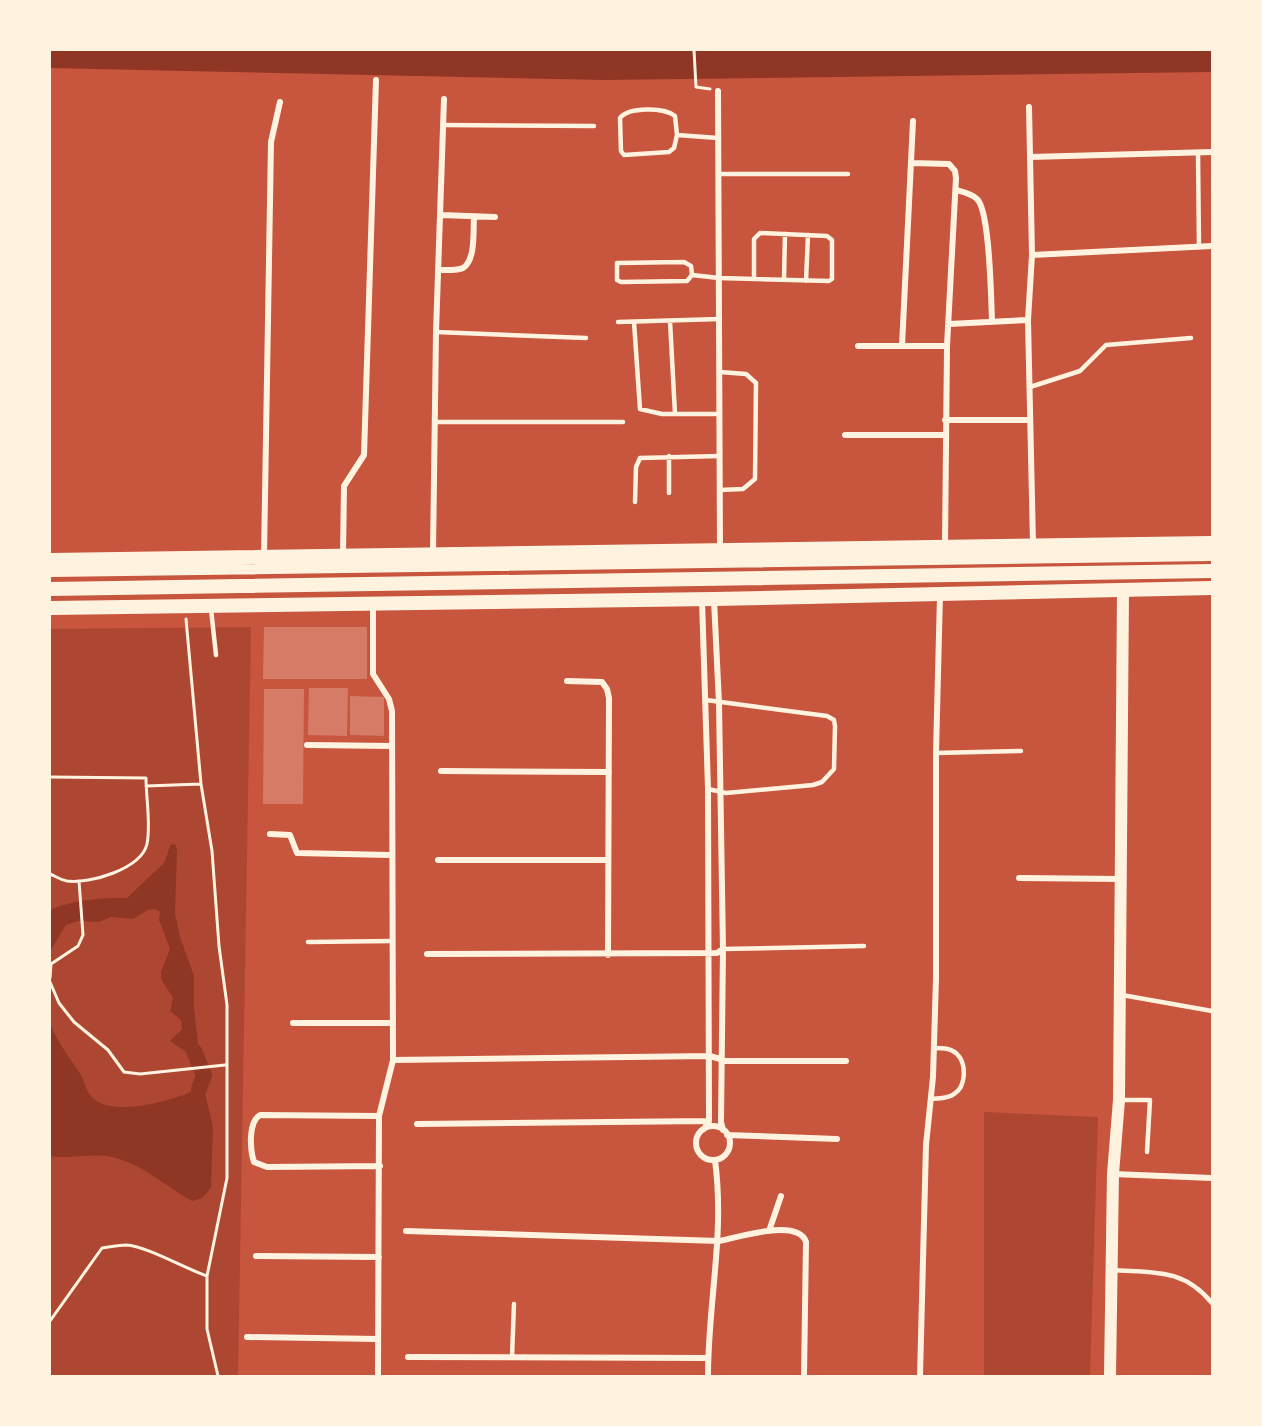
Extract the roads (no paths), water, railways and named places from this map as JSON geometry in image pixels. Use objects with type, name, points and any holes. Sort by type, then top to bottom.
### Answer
[{"type":"main road","points":[[50,560],[1212,543]]},
{"type":"main road","points":[[1110,1377],[1113,1174],[1119,1100],[1123,544]]},
{"type":"main road","points":[[50,570],[1212,554]]},
{"type":"main road","points":[[50,589],[1212,571]]},
{"type":"main road","points":[[50,608],[708,599],[1212,588]]},
{"type":"street","points":[[343,556],[344,486],[364,455],[376,80]]},
{"type":"street","points":[[718,91],[720,549]]},
{"type":"street","points":[[433,553],[436,332],[444,99]]},
{"type":"street","points":[[264,557],[272,142],[280,102]]},
{"type":"street","points":[[1029,107],[1032,255],[1028,320],[1032,545]]},
{"type":"street","points":[[902,346],[913,121]]},
{"type":"street","points":[[1030,157],[1212,152]]},
{"type":"street","points":[[912,163],[952,166],[956,178],[947,346],[945,546]]},
{"type":"street","points":[[956,190],[968,194],[981,205],[988,252],[992,320]]},
{"type":"street","points":[[441,215],[495,218]]},
{"type":"street","points":[[439,270],[461,269],[466,265],[471,250],[474,217]]},
{"type":"street","points":[[1032,255],[1212,246]]},
{"type":"street","points":[[949,324],[992,320],[1028,320]]},
{"type":"street","points":[[858,346],[947,346]]},
{"type":"street","points":[[945,420],[1030,420]]},
{"type":"street","points":[[845,435],[945,435]]},
{"type":"street","points":[[920,1377],[926,1145],[934,1048],[936,753],[940,595]]},
{"type":"street","points":[[708,599],[720,703],[723,949],[721,1122],[730,1141],[726,1154],[715,1160],[707,1159],[697,1149],[698,1134],[709,1121],[710,954],[706,700],[708,599]]},
{"type":"street","points":[[373,604],[373,674],[392,706],[390,855],[393,1060],[379,1116],[378,1377]]},
{"type":"street","points":[[567,681],[602,682],[608,689],[608,955]]},
{"type":"street","points":[[307,745],[392,746]]},
{"type":"street","points":[[441,771],[609,772]]},
{"type":"street","points":[[270,834],[290,835],[297,853],[390,855]]},
{"type":"street","points":[[438,860],[608,860]]},
{"type":"street","points":[[1019,879],[1121,879]]},
{"type":"street","points":[[427,954],[717,954],[723,949]]},
{"type":"street","points":[[293,1023],[393,1023]]},
{"type":"street","points":[[393,1060],[710,1056],[722,1060],[846,1061]]},
{"type":"street","points":[[379,1116],[260,1115],[253,1123],[252,1154],[254,1162],[267,1167],[380,1166]]},
{"type":"street","points":[[417,1124],[709,1121]]},
{"type":"street","points":[[704,1129],[718,1126],[725,1132],[837,1139]]},
{"type":"street","points":[[708,1377],[720,1240],[720,1197],[715,1160]]},
{"type":"street","points":[[1113,1174],[1212,1178]]},
{"type":"street","points":[[769,1231],[782,1196]]},
{"type":"street","points":[[405,1231],[720,1240],[769,1231],[796,1230],[804,1236],[806,1242],[804,1377]]},
{"type":"street","points":[[256,1256],[379,1257]]},
{"type":"street","points":[[247,1337],[378,1339]]},
{"type":"street","points":[[408,1357],[708,1358]]},
{"type":"lane","points":[[665,110],[675,117],[676,135],[674,148],[669,152],[624,155],[621,151],[620,118],[629,112],[665,110]]},
{"type":"lane","points":[[443,125],[594,126]]},
{"type":"lane","points":[[676,135],[718,138]]},
{"type":"lane","points":[[1198,152],[1199,246]]},
{"type":"lane","points":[[719,174],[848,174]]},
{"type":"lane","points":[[784,280],[785,234]]},
{"type":"lane","points":[[692,275],[720,278],[806,281],[832,279],[832,240],[827,236],[756,235],[754,239],[754,279]]},
{"type":"lane","points":[[806,281],[808,235]]},
{"type":"lane","points":[[684,262],[691,266],[692,275],[687,281],[621,282],[617,280],[617,263],[684,262]]},
{"type":"lane","points":[[618,322],[720,320]]},
{"type":"lane","points":[[670,321],[675,414]]},
{"type":"lane","points":[[634,322],[639,409],[643,412],[675,414],[720,414]]},
{"type":"lane","points":[[436,332],[586,338]]},
{"type":"lane","points":[[1030,387],[1080,371],[1106,345],[1191,338]]},
{"type":"lane","points":[[720,372],[743,373],[756,383],[755,479],[743,489],[720,490]]},
{"type":"lane","points":[[435,422],[623,422]]},
{"type":"lane","points":[[669,456],[669,493]]},
{"type":"lane","points":[[635,502],[636,467],[639,458],[720,456]]},
{"type":"lane","points":[[211,606],[216,655]]},
{"type":"lane","points":[[706,700],[827,716],[834,720],[835,726],[834,769],[822,782],[813,785],[721,792],[708,789]]},
{"type":"lane","points":[[936,753],[1021,752]]},
{"type":"lane","points":[[308,942],[392,941]]},
{"type":"lane","points":[[723,949],[864,946]]},
{"type":"lane","points":[[1119,995],[1212,1011]]},
{"type":"lane","points":[[931,1099],[952,1096],[958,1092],[964,1073],[962,1061],[957,1053],[949,1049],[934,1048]]},
{"type":"lane","points":[[1119,1100],[1150,1100],[1147,1152]]},
{"type":"lane","points":[[1112,1270],[1183,1278],[1199,1287],[1212,1303]]},
{"type":"lane","points":[[512,1357],[514,1304]]},
{"type":"waterway","points":[[194,1051],[204,1075],[199,1089]]}]
